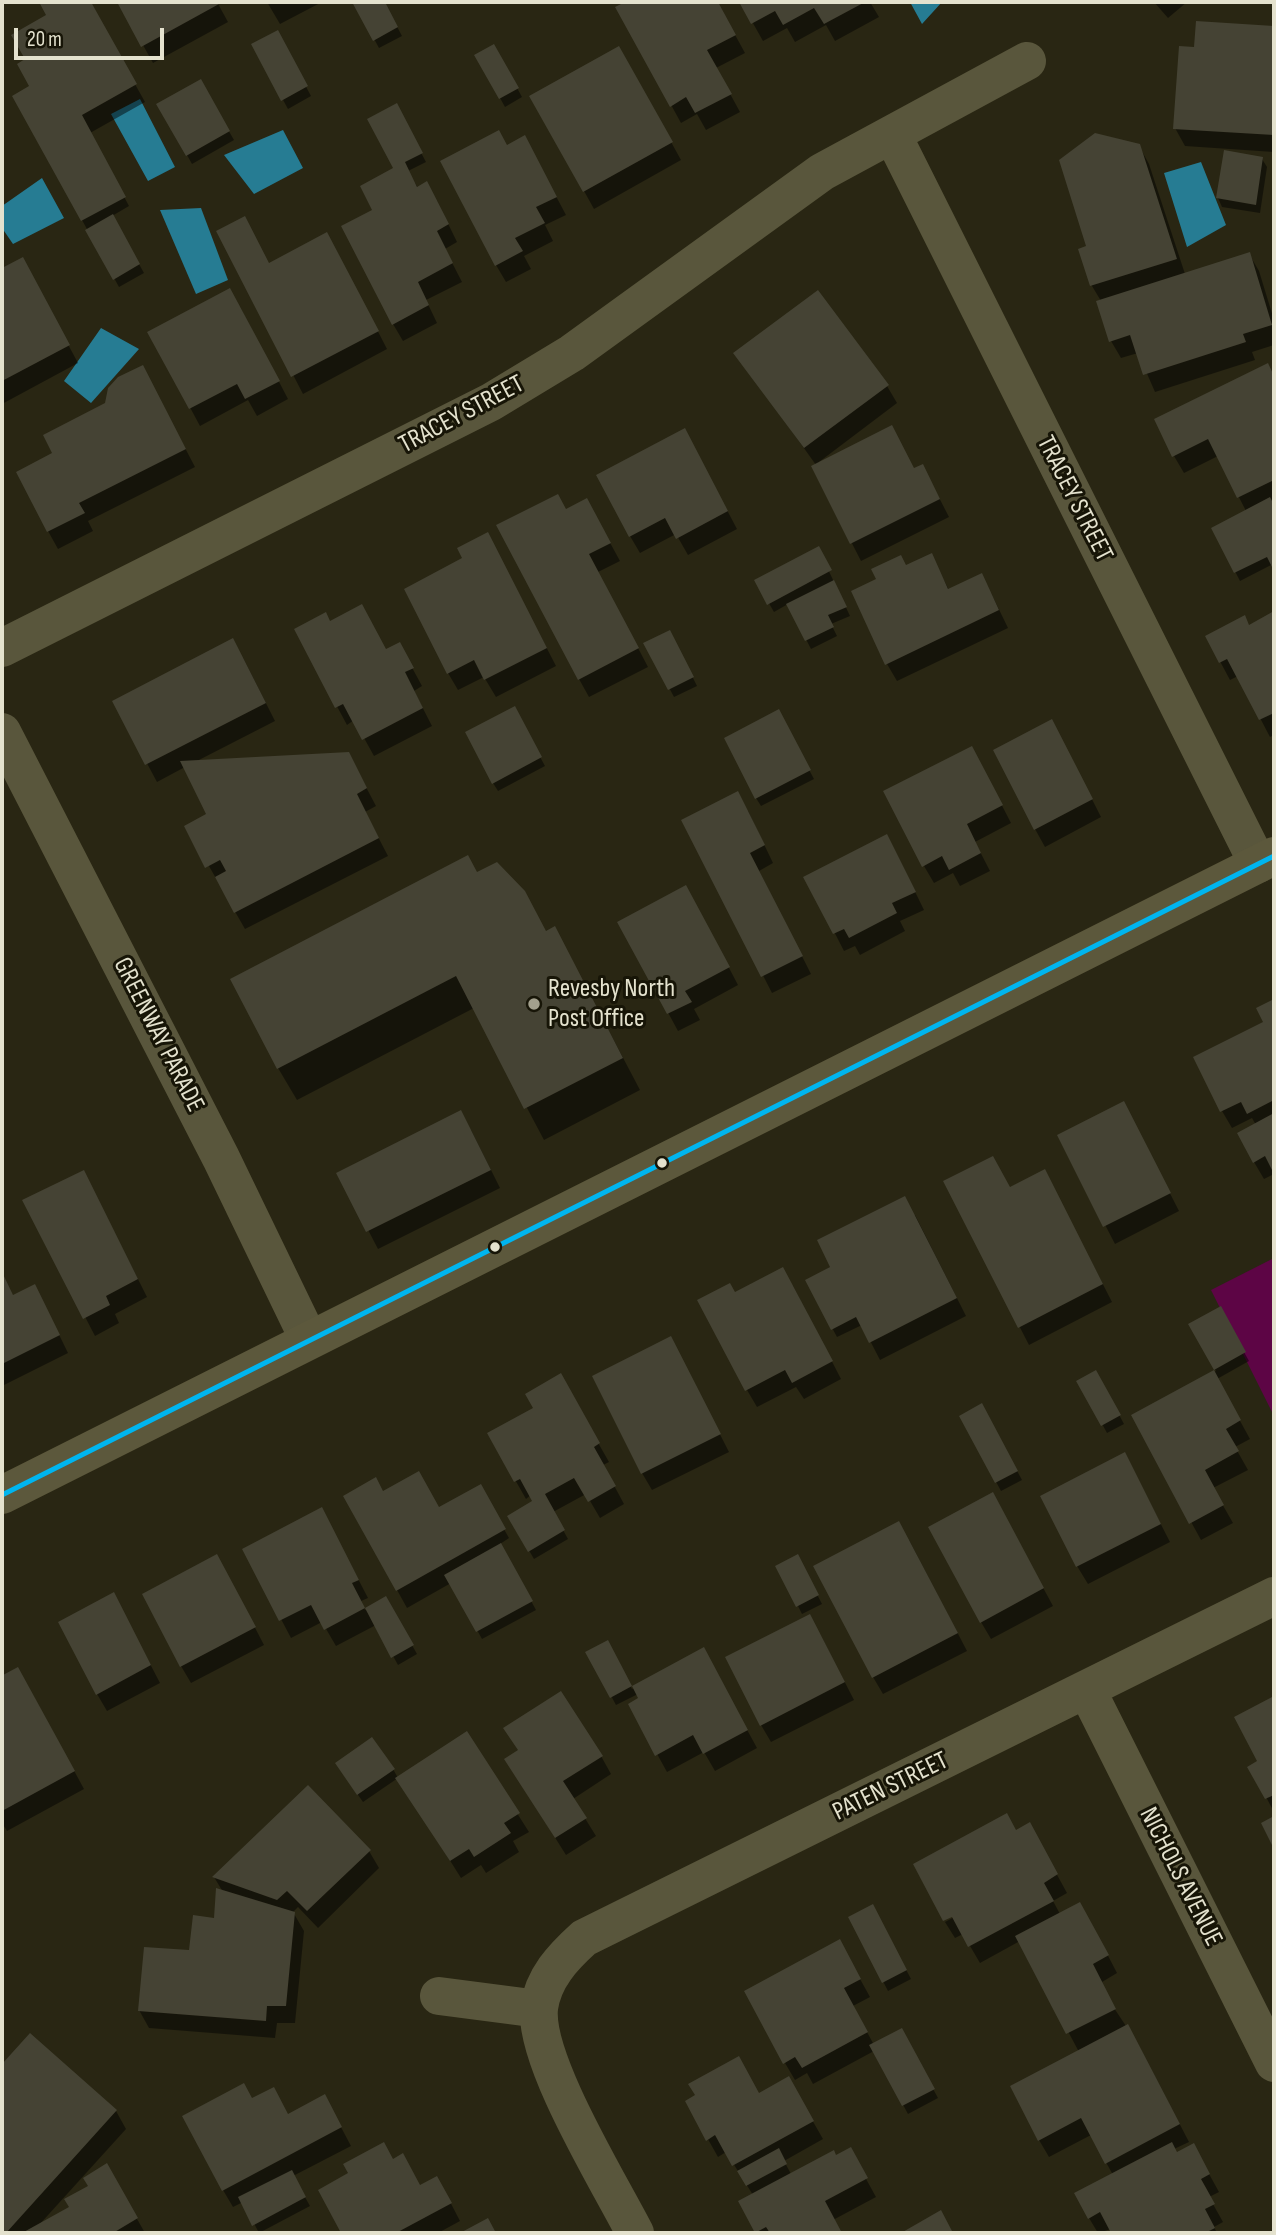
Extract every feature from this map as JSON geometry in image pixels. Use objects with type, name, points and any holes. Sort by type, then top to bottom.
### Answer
[{"type":"main road","points":[[2,1495],[1266,860]]},
{"type":"street","name":"TRACEY STREET","points":[[2,648],[491,402],[572,353],[786,196],[892,134],[1027,61]]},
{"type":"street","name":"TRACEY STREET","points":[[892,134],[1266,860]]},
{"type":"street","name":"GREENWAY PARADE","points":[[2,732],[221,1158],[309,1340]]},
{"type":"street","name":"PATEN STREET","points":[[635,2233],[550,2067],[540,2037],[539,2009],[547,1982],[562,1957],[584,1938],[1274,1596]]},
{"type":"street","name":"NICHOLS AVENUE","points":[[1087,1690],[1274,2063]]},
{"type":"street","points":[[439,1996],[539,2009]]},
{"type":"shaded area","points":[[1274,1258],[1274,1416],[1211,1290]]},
{"type":"water","points":[[910,2],[942,2],[922,24]]},
{"type":"water","points":[[140,99],[175,167],[148,181],[111,114]]},
{"type":"water","points":[[283,130],[303,168],[254,194],[224,155]]},
{"type":"water","points":[[1201,162],[1226,225],[1187,247],[1164,173]]},
{"type":"water","points":[[42,178],[64,218],[13,244],[2,228],[2,206]]},
{"type":"water","points":[[201,208],[228,280],[196,294],[160,210]]},
{"type":"water","points":[[101,328],[139,349],[91,403],[64,381]]},
{"type":"building","points":[[39,2],[91,2],[137,84],[82,115],[126,197],[81,221],[12,96],[29,86],[17,64],[25,59],[11,35],[46,15]]},
{"type":"building","points":[[117,2],[218,2],[219,4],[141,47]]},
{"type":"building","points":[[352,2],[385,2],[398,27],[373,41]]},
{"type":"building","points":[[625,2],[718,2],[736,35],[707,50],[732,94],[695,113],[686,97],[670,107],[615,7]]},
{"type":"building","points":[[739,2],[865,2],[824,24],[814,8],[783,25],[775,11],[751,24]]},
{"type":"building","points":[[1196,21],[1274,26],[1274,135],[1173,129],[1179,46],[1194,47]]},
{"type":"building","points":[[278,30],[308,86],[281,101],[251,44]]},
{"type":"building","points":[[494,44],[519,88],[499,99],[474,55]]},
{"type":"building","points":[[619,46],[673,142],[583,192],[529,96]]},
{"type":"building","points":[[201,79],[230,131],[186,156],[156,104]]},
{"type":"building","points":[[397,103],[423,153],[405,162],[417,187],[427,181],[449,224],[437,231],[453,263],[418,282],[429,305],[392,325],[341,226],[372,210],[360,186],[393,168],[367,119]]},
{"type":"building","points":[[499,130],[507,145],[525,135],[557,197],[536,207],[545,223],[515,238],[523,251],[495,266],[440,161]]},
{"type":"building","points":[[1095,133],[1140,144],[1177,259],[1090,286],[1078,249],[1086,246],[1059,160]]},
{"type":"building","points":[[1224,150],[1263,157],[1256,205],[1216,198]]},
{"type":"building","points":[[113,214],[140,264],[113,280],[85,230]]},
{"type":"building","points":[[245,216],[269,263],[327,232],[379,331],[291,377],[216,231]]},
{"type":"building","points":[[1250,252],[1272,325],[1243,334],[1246,342],[1143,375],[1130,335],[1109,342],[1096,301]]},
{"type":"building","points":[[23,257],[70,345],[2,381],[2,268]]},
{"type":"building","points":[[230,288],[280,381],[245,399],[237,384],[189,409],[147,332]]},
{"type":"building","points":[[818,290],[889,385],[804,448],[733,353]]},
{"type":"building","points":[[1268,363],[1274,376],[1274,480],[1237,498],[1208,439],[1172,457],[1154,419]]},
{"type":"building","points":[[143,365],[186,449],[79,503],[85,513],[47,532],[16,472],[52,453],[43,435],[105,403],[108,388],[118,377]]},
{"type":"building","points":[[892,425],[914,468],[923,464],[940,499],[850,544],[811,466]]},
{"type":"building","points":[[685,428],[728,511],[676,539],[665,518],[629,537],[596,475]]},
{"type":"building","points":[[558,494],[566,509],[587,498],[611,543],[589,554],[639,648],[578,680],[496,525]]},
{"type":"building","points":[[1270,497],[1274,505],[1274,571],[1267,557],[1234,573],[1211,528]]},
{"type":"building","points":[[488,532],[547,648],[484,680],[474,660],[447,674],[404,589],[462,558],[457,548]]},
{"type":"building","points":[[819,546],[832,570],[767,605],[754,580]]},
{"type":"building","points":[[932,553],[948,589],[982,573],[999,610],[885,665],[851,591],[876,579],[871,569],[901,555],[906,565]]},
{"type":"building","points":[[834,580],[847,607],[828,615],[834,627],[805,641],[786,604]]},
{"type":"building","points":[[362,604],[386,649],[400,642],[414,668],[405,672],[423,708],[362,740],[343,704],[335,708],[294,629],[326,612],[330,621]]},
{"type":"building","points":[[1274,611],[1274,713],[1259,720],[1227,659],[1219,663],[1205,636],[1245,615],[1249,625]]},
{"type":"building","points":[[670,630],[694,677],[668,690],[643,643]]},
{"type":"building","points":[[233,638],[266,703],[145,765],[112,701]]},
{"type":"building","points":[[515,706],[542,757],[492,784],[465,732]]},
{"type":"building","points":[[779,709],[811,770],[755,799],[724,738]]},
{"type":"building","points":[[1052,719],[1093,799],[1034,830],[993,750]]},
{"type":"building","points":[[972,746],[1003,805],[967,824],[981,853],[949,870],[942,856],[922,867],[883,791]]},
{"type":"building","points":[[349,752],[367,788],[357,794],[379,838],[234,913],[215,877],[226,871],[220,860],[205,868],[184,826],[206,814],[180,761]]},
{"type":"building","points":[[738,791],[765,845],[750,853],[803,956],[761,977],[681,820]]},
{"type":"building","points":[[887,834],[916,892],[892,903],[897,913],[849,938],[844,929],[833,934],[803,877]]},
{"type":"building","points":[[468,855],[477,872],[497,862],[525,891],[546,931],[555,926],[623,1058],[524,1109],[456,976],[277,1069],[230,979]]},
{"type":"building","points":[[686,885],[730,967],[685,991],[692,1002],[667,1014],[617,922]]},
{"type":"building","points":[[1274,999],[1274,1100],[1247,1114],[1241,1102],[1220,1112],[1193,1057],[1263,1022],[1256,1008]]},
{"type":"building","points":[[1124,1101],[1171,1193],[1103,1227],[1057,1135]]},
{"type":"building","points":[[461,1110],[491,1170],[366,1232],[336,1173]]},
{"type":"building","points":[[1274,1113],[1274,1174],[1265,1156],[1253,1163],[1237,1133]]},
{"type":"building","points":[[993,1156],[1010,1187],[1045,1169],[1103,1284],[1018,1328],[943,1181]]},
{"type":"building","points":[[84,1170],[138,1279],[106,1296],[110,1305],[83,1319],[22,1200]]},
{"type":"building","points":[[905,1196],[957,1298],[869,1343],[856,1317],[831,1330],[805,1280],[830,1267],[817,1240]]},
{"type":"building","points":[[783,1267],[833,1361],[792,1383],[785,1370],[745,1391],[697,1300],[730,1283],[735,1292]]},
{"type":"building","points":[[2,1272],[13,1295],[35,1284],[60,1335],[2,1364]]},
{"type":"building","points":[[1221,1306],[1246,1352],[1214,1370],[1188,1324]]},
{"type":"building","points":[[671,1336],[721,1434],[641,1474],[592,1376]]},
{"type":"building","points":[[1096,1370],[1121,1415],[1101,1426],[1076,1381]]},
{"type":"building","points":[[1214,1370],[1241,1420],[1226,1429],[1239,1451],[1205,1470],[1224,1505],[1189,1524],[1131,1415]]},
{"type":"building","points":[[561,1373],[600,1443],[594,1447],[616,1486],[588,1502],[574,1478],[545,1494],[565,1530],[528,1552],[507,1516],[532,1501],[520,1479],[514,1482],[487,1433],[533,1408],[525,1394]]},
{"type":"building","points":[[982,1403],[1018,1471],[995,1483],[959,1416]]},
{"type":"building","points":[[1125,1452],[1161,1524],[1076,1567],[1040,1496]]},
{"type":"building","points":[[419,1471],[439,1507],[481,1484],[506,1529],[396,1591],[343,1496],[376,1477],[383,1491]]},
{"type":"building","points":[[993,1492],[1044,1588],[980,1623],[928,1527]]},
{"type":"building","points":[[322,1507],[359,1580],[352,1583],[365,1608],[324,1630],[311,1605],[279,1621],[242,1549]]},
{"type":"building","points":[[899,1521],[958,1633],[872,1678],[813,1566]]},
{"type":"building","points":[[501,1543],[533,1601],[476,1632],[444,1575]]},
{"type":"building","points":[[217,1554],[256,1627],[180,1667],[142,1594]]},
{"type":"building","points":[[798,1554],[819,1595],[796,1607],[775,1566]]},
{"type":"building","points":[[114,1592],[151,1665],[96,1695],[58,1622]]},
{"type":"building","points":[[386,1596],[414,1645],[391,1658],[365,1608]]},
{"type":"building","points":[[810,1614],[845,1682],[760,1726],[725,1657]]},
{"type":"building","points":[[608,1640],[632,1686],[610,1698],[585,1652]]},
{"type":"building","points":[[704,1647],[748,1730],[703,1754],[693,1735],[655,1756],[628,1704],[638,1698],[632,1686]]},
{"type":"building","points":[[18,1667],[75,1771],[2,1811],[2,1672],[3,1675]]},
{"type":"building","points":[[561,1691],[603,1756],[563,1781],[587,1818],[555,1838],[504,1759],[518,1750],[503,1728]]},
{"type":"building","points":[[1274,1696],[1274,1795],[1265,1799],[1247,1767],[1257,1761],[1234,1717]]},
{"type":"building","points":[[467,1731],[520,1813],[504,1823],[511,1833],[474,1857],[469,1849],[450,1861],[395,1778]]},
{"type":"building","points":[[372,1737],[395,1769],[357,1795],[335,1763]]},
{"type":"building","points":[[308,1785],[371,1850],[307,1911],[287,1891],[277,1900],[212,1877]]},
{"type":"building","points":[[1007,1813],[1016,1830],[1030,1822],[1058,1874],[1044,1883],[1054,1901],[968,1947],[952,1917],[943,1921],[913,1864]]},
{"type":"building","points":[[1274,1816],[1274,1849],[1261,1823]]},
{"type":"building","points":[[216,1888],[295,1912],[286,2006],[267,2006],[266,2021],[138,2011],[144,1947],[189,1950],[193,1915],[214,1918]]},
{"type":"building","points":[[1080,1902],[1109,1955],[1093,1964],[1116,2009],[1066,2034],[1015,1936]]},
{"type":"building","points":[[873,1904],[907,1970],[882,1983],[848,1917]]},
{"type":"building","points":[[840,1939],[861,1979],[844,1988],[868,2032],[802,2068],[795,2057],[783,2064],[744,1991]]},
{"type":"building","points":[[1128,2024],[1180,2124],[1105,2164],[1081,2118],[1038,2141],[1010,2086]]},
{"type":"building","points":[[902,2028],[935,2089],[902,2106],[869,2045]]},
{"type":"building","points":[[30,2033],[117,2110],[6,2233],[2,2233],[2,2064]]},
{"type":"building","points":[[739,2056],[759,2093],[789,2076],[814,2121],[732,2166],[715,2135],[706,2141],[685,2101],[695,2095],[688,2084]]},
{"type":"building","points":[[244,2083],[252,2098],[274,2087],[288,2114],[325,2094],[342,2127],[222,2191],[182,2116]]},
{"type":"building","points":[[384,2142],[393,2159],[403,2153],[420,2185],[437,2176],[452,2203],[396,2233],[341,2233],[318,2190],[348,2173],[343,2164]]},
{"type":"building","points":[[1172,2142],[1177,2152],[1194,2143],[1210,2174],[1201,2179],[1215,2204],[1205,2209],[1215,2228],[1205,2233],[1111,2233],[1100,2212],[1088,2219],[1074,2193]]},
{"type":"building","points":[[851,2147],[868,2178],[825,2201],[842,2233],[770,2233],[766,2227],[755,2233],[738,2201],[834,2150],[836,2155]]},
{"type":"building","points":[[779,2148],[787,2164],[746,2186],[737,2171]]},
{"type":"building","points":[[107,2163],[138,2218],[113,2233],[22,2233],[69,2207],[64,2199],[88,2186],[83,2178]]},
{"type":"building","points":[[292,2170],[306,2197],[252,2226],[238,2197]]},
{"type":"building","points":[[941,2210],[952,2231],[901,2233]]},
{"type":"building","points":[[488,2218],[496,2233],[460,2233]]},
{"type":"transit line","points":[[2,1495],[1274,856]]},
{"type":"place","name":"Revesby North Post Office","points":[[534,1004]]}]
